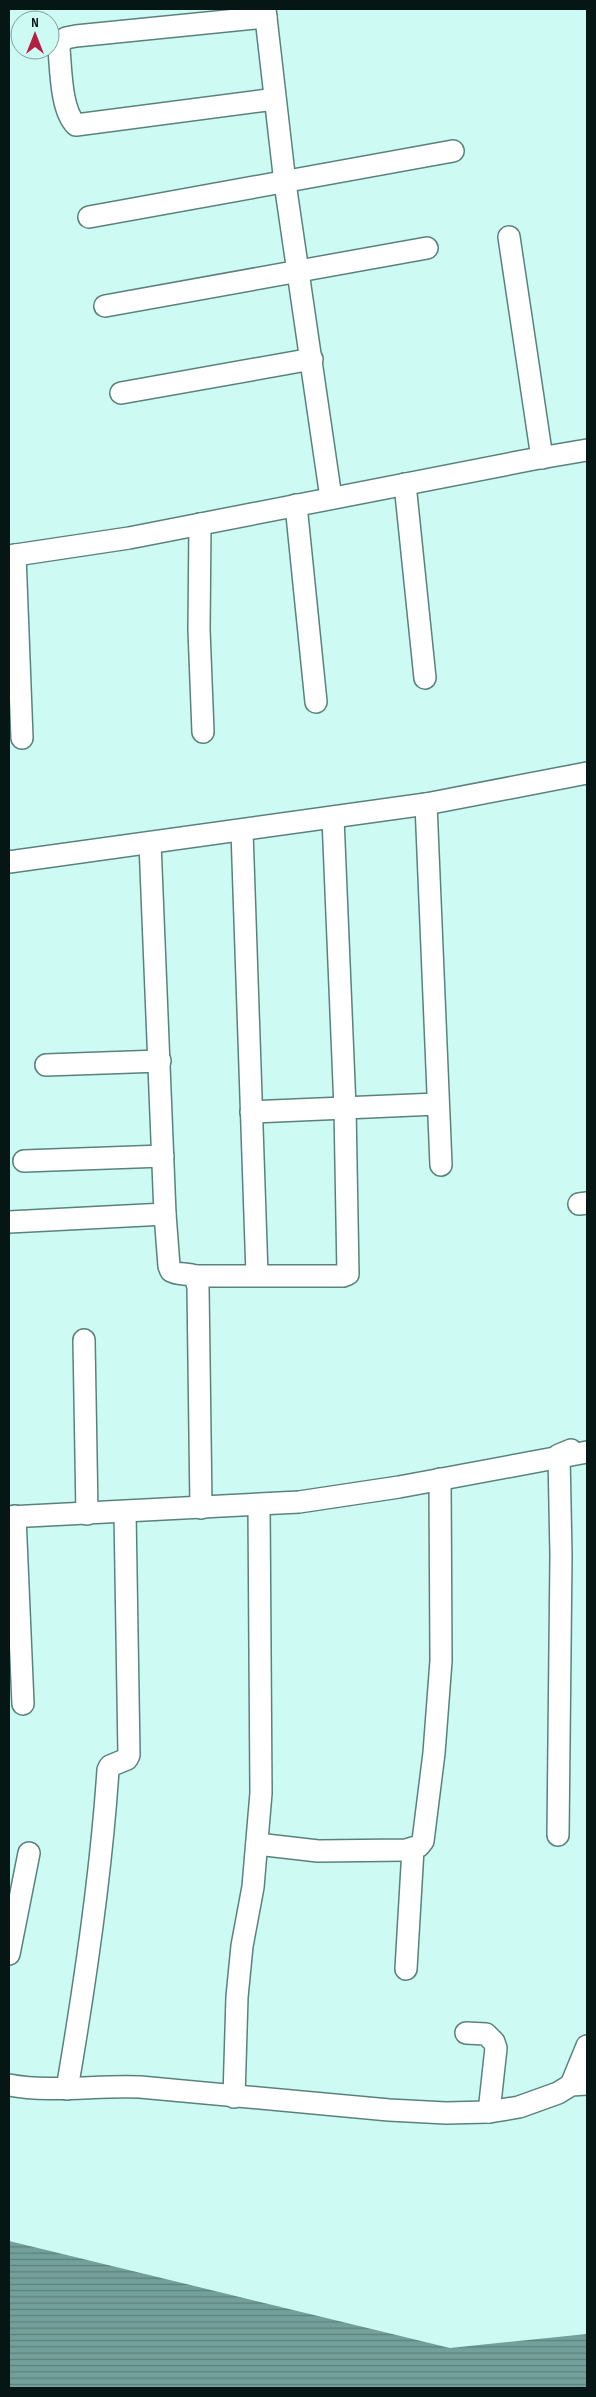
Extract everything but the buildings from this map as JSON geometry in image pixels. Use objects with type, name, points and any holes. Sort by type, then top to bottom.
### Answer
[{"type":"street","points":[[275,99],[76,125],[70,119],[66,109],[58,50],[60,43],[66,38],[76,36],[265,13],[285,183],[312,360],[330,498]]},
{"type":"street","points":[[89,217],[453,152]]},
{"type":"street","points":[[508,237],[542,458]]},
{"type":"street","points":[[105,306],[427,248]]},
{"type":"street","points":[[121,393],[312,360]]},
{"type":"street","points":[[22,738],[12,555],[129,538],[587,450]]},
{"type":"street","points":[[405,484],[425,678]]},
{"type":"street","points":[[296,505],[316,702]]},
{"type":"street","points":[[200,524],[199,630],[204,732]]},
{"type":"street","points":[[9,862],[426,804],[587,773]]},
{"type":"street","points":[[426,804],[441,1165]]},
{"type":"street","points":[[150,843],[165,1214],[171,1271],[175,1274],[188,1273],[195,1276],[343,1276],[348,1274],[345,1108],[333,818]]},
{"type":"street","points":[[242,831],[257,1276]]},
{"type":"street","points":[[46,1066],[160,1061]]},
{"type":"street","points":[[251,1112],[437,1104]]},
{"type":"street","points":[[24,1161],[163,1156]]},
{"type":"street","points":[[9,1222],[165,1214]]},
{"type":"street","points":[[195,1276],[198,1287],[200,1508]]},
{"type":"street","points":[[84,1340],[87,1514]]},
{"type":"street","points":[[559,1455],[587,1442]]},
{"type":"street","points":[[22,1704],[12,1517],[259,1505],[343,1497],[440,1480],[559,1455],[587,1452]]},
{"type":"street","points":[[558,1835],[561,1554],[559,1455]]},
{"type":"street","points":[[257,1844],[318,1850],[413,1849],[423,1841],[437,1721],[442,1613],[440,1480]]},
{"type":"street","points":[[234,2097],[237,1997],[242,1946],[253,1888],[261,1794],[259,1505]]},
{"type":"street","points":[[67,2089],[78,2024],[105,1821],[108,1770],[110,1766],[127,1759],[129,1755],[125,1512]]},
{"type":"street","points":[[406,1969],[413,1849]]},
{"type":"street","points":[[9,1954],[29,1853]]},
{"type":"street","points":[[466,2033],[486,2034],[494,2042],[496,2048],[488,2112]]},
{"type":"street","points":[[9,2084],[40,2089],[104,2086],[140,2087],[389,2110],[446,2113],[488,2112],[519,2107],[540,2101],[579,2084],[587,2046]]},
{"type":"shaded area","points":[[9,2241],[450,2348],[587,2334],[587,2388],[9,2388]]}]
